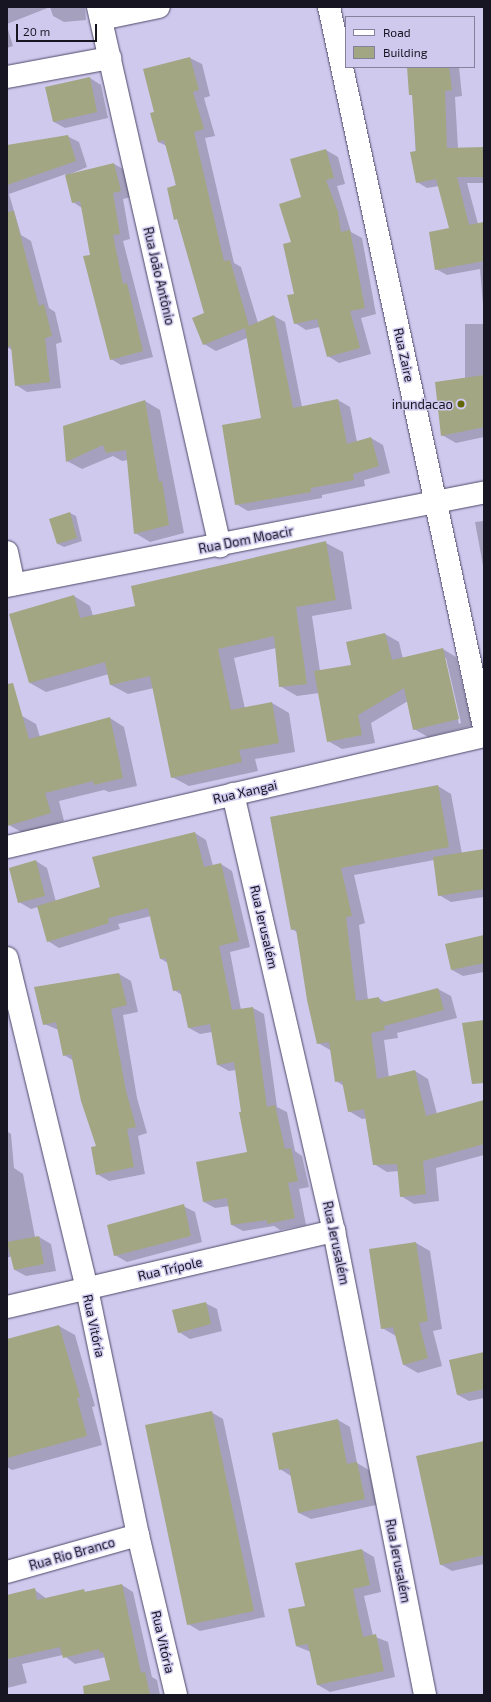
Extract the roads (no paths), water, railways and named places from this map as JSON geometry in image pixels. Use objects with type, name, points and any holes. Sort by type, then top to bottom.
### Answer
[{"type":"street","points":[[99,13],[159,7]]},
{"type":"street","name":"Rua Zaire","points":[[330,7],[484,727]]},
{"type":"street","name":"Rua João Antônio","points":[[99,13],[220,546]]},
{"type":"street","points":[[7,77],[110,58]]},
{"type":"street","name":"Rua Dom Moacir","points":[[10,585],[220,546],[484,492]]},
{"type":"street","points":[[7,552],[10,585]]},
{"type":"street","name":"Rua Xangai","points":[[7,847],[484,736]]},
{"type":"street","name":"Rua Jerusalém","points":[[233,794],[334,1231],[425,1695]]},
{"type":"street","name":"Rua Vitória","points":[[7,958],[87,1289],[138,1535],[176,1695]]},
{"type":"street","name":"Rua Trípole","points":[[7,1307],[334,1231]]},
{"type":"street","name":"Rua Rio Branco","points":[[7,1572],[138,1535]]},
{"type":"place","name":"inundacao","points":[[461,404]]}]
